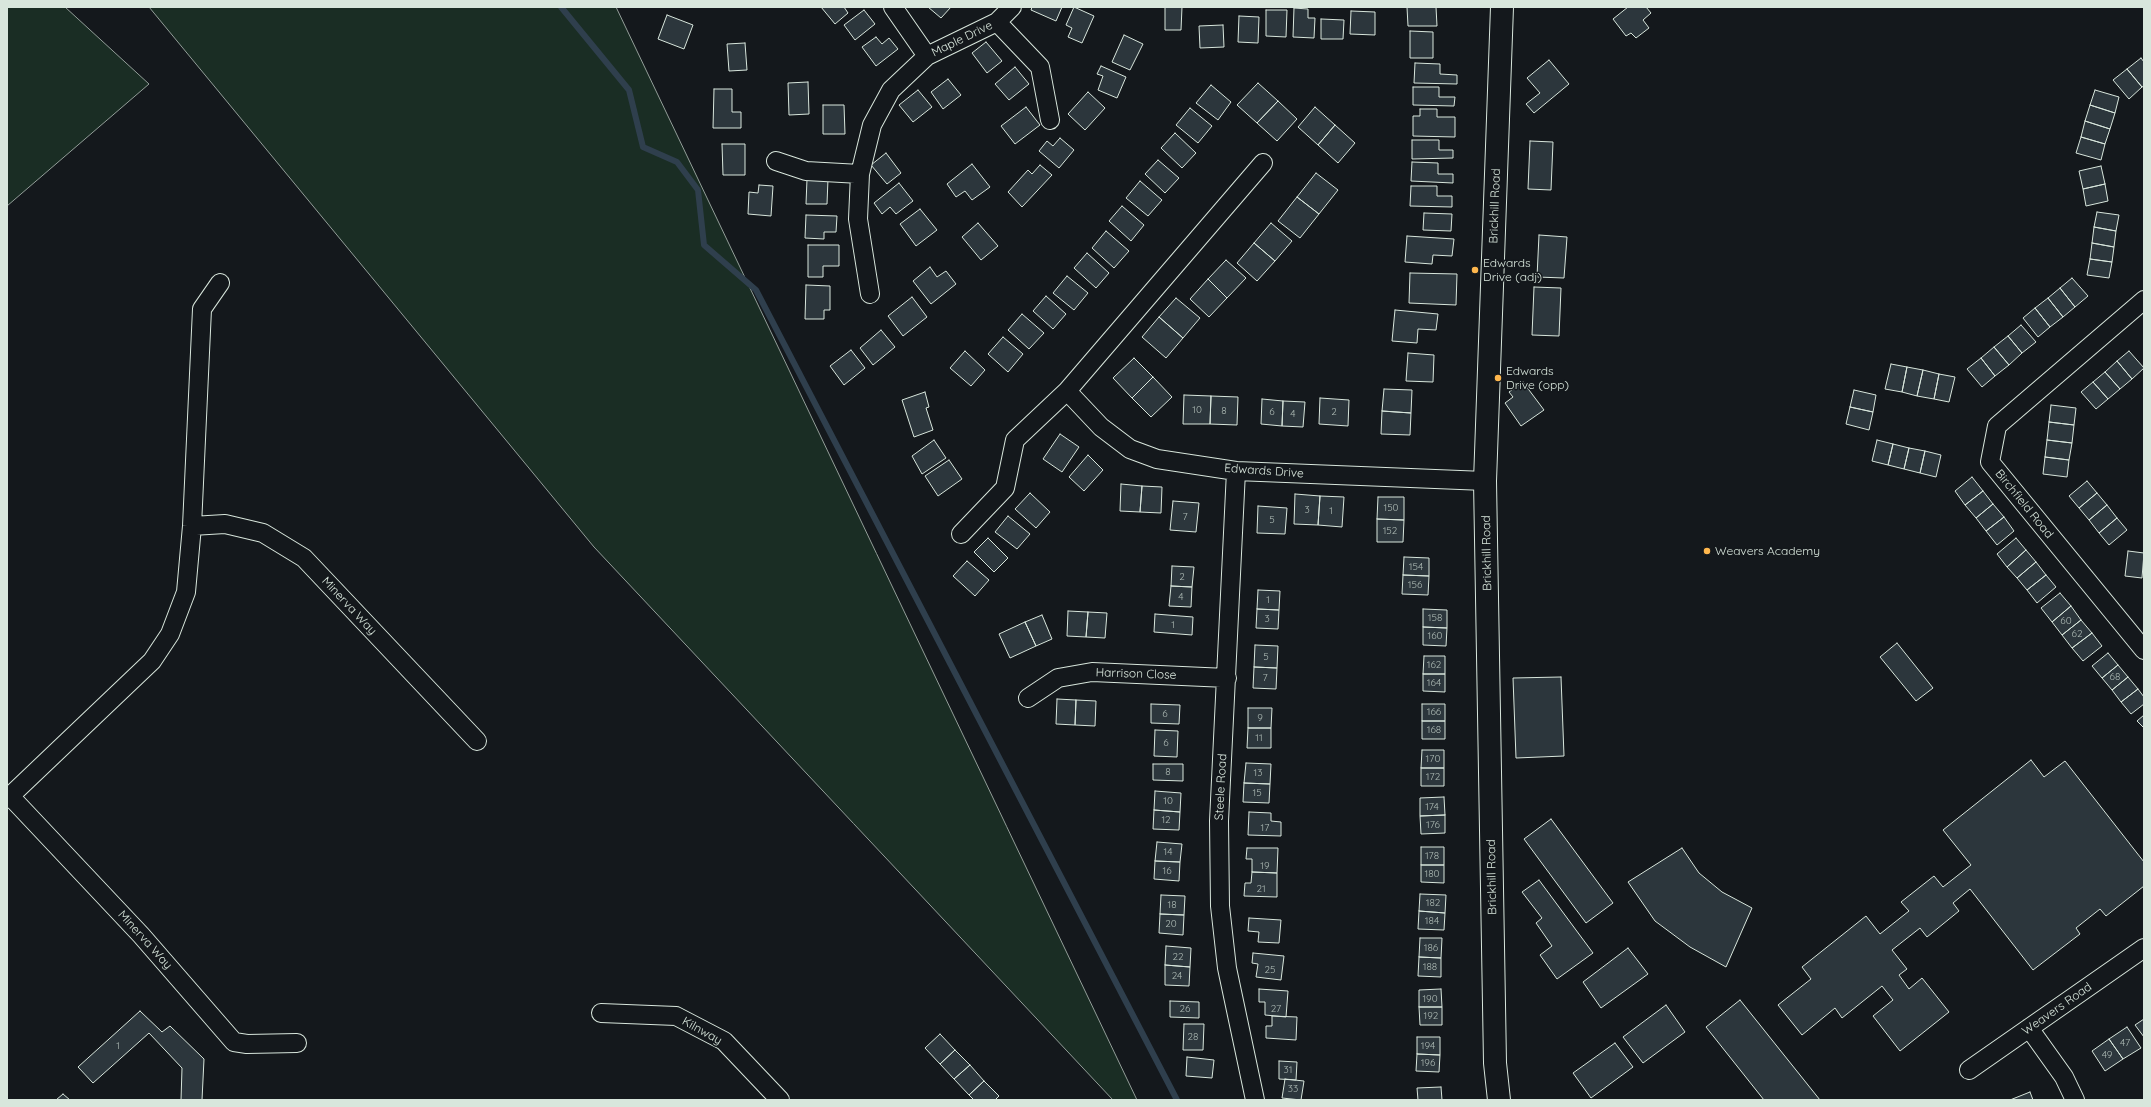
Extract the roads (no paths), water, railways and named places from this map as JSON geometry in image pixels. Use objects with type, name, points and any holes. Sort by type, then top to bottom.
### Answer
[{"type":"street","points":[[893,7],[926,56]]},
{"type":"street","name":"Maple Drive","points":[[870,294],[858,219],[860,174],[872,125],[891,90],[926,56],[997,22],[1012,7]]},
{"type":"street","name":"Brickhill Road","points":[[1499,1100],[1495,1063],[1485,481],[1502,7]]},
{"type":"street","points":[[997,22],[1040,67],[1050,120]]},
{"type":"street","points":[[776,161],[806,171],[860,174]]},
{"type":"street","points":[[962,534],[1005,488],[1015,440],[1067,391],[1263,163]]},
{"type":"street","name":"Minerva Way","points":[[220,283],[202,309],[192,526],[186,592],[170,634],[152,661],[9,798],[141,935],[234,1042],[247,1044],[297,1043]]},
{"type":"street","name":"Birchfield Road","points":[[2144,300],[1997,426],[1990,462],[2144,650]]},
{"type":"street","name":"Edwards Drive","points":[[1067,391],[1100,427],[1130,449],[1157,458],[1236,471],[1485,481]]},
{"type":"street","name":"Steele Road","points":[[1236,471],[1219,821],[1220,906],[1227,968],[1255,1100]]},
{"type":"street","name":"Minerva Way","points":[[192,526],[225,524],[263,533],[304,558],[477,741]]},
{"type":"street","name":"Harrison Close","points":[[1028,698],[1058,678],[1092,672],[1227,678]]},
{"type":"street","name":"Weavers Road","points":[[1969,1070],[2144,948]]},
{"type":"street","name":"Kilnway","points":[[601,1013],[676,1016],[724,1041],[780,1100]]},
{"type":"street","points":[[2030,1028],[2064,1077],[2075,1100]]},
{"type":"waterway","points":[[561,7],[629,90],[643,147],[677,162],[698,190],[704,245],[756,290],[1177,1100]]},
{"type":"place","name":"Edwards Drive (adj)","points":[[1475,270]]},
{"type":"place","name":"Edwards Drive (opp)","points":[[1498,378]]},
{"type":"place","name":"Weavers Academy","points":[[1707,551]]}]
